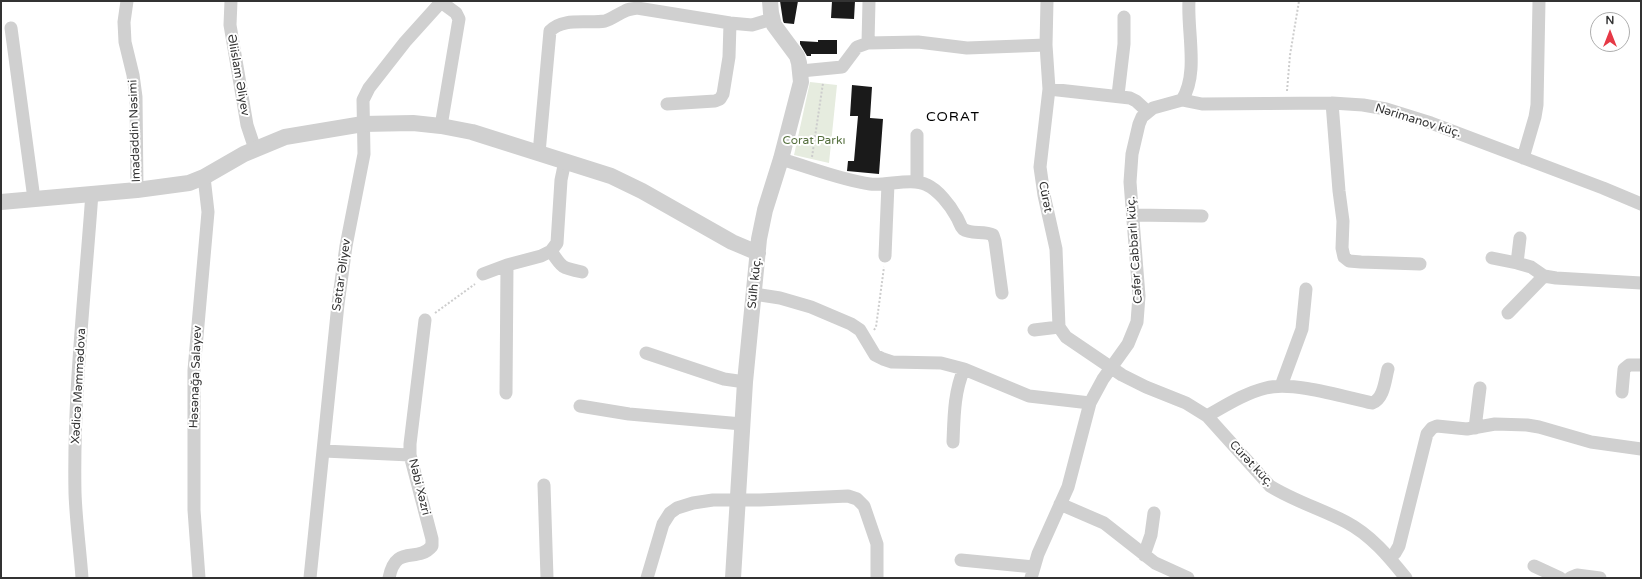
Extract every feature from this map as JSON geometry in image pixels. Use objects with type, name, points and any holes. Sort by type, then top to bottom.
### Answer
[{"type":"street","name":"Imadəddin Nəsimi","points":[[127,1],[124,22],[125,42],[133,75],[136,97],[137,190]]},
{"type":"street","name":"Əliislam Əliyev","points":[[231,1],[230,25],[247,125],[255,149]]},
{"type":"street","name":"Sülh küç.","points":[[733,578],[745,382],[758,253],[765,210],[799,93],[801,71],[797,56],[778,31],[772,19],[770,1]]},
{"type":"street","points":[[868,43],[869,1]]},
{"type":"street","name":"Cürət","points":[[1047,1],[1046,45],[1049,89],[1040,167],[1044,195],[1056,249],[1059,327]]},
{"type":"street","points":[[1049,89],[1118,95],[1136,101],[1148,112],[1160,106],[1182,100],[1186,94],[1188,86],[1190,67],[1189,1]]},
{"type":"street","points":[[1523,158],[1537,105],[1539,1]]},
{"type":"street","points":[[441,126],[459,19],[456,13],[442,2]]},
{"type":"street","name":"Səttar Əliyev","points":[[310,578],[338,304],[346,246],[364,154],[363,100],[369,88],[405,42],[442,2]]},
{"type":"street","points":[[539,153],[550,31],[554,26],[565,23],[604,21],[626,10],[637,8],[730,23],[752,25],[772,19]]},
{"type":"street","points":[[1118,95],[1124,44],[1124,17]]},
{"type":"street","points":[[667,104],[715,101],[720,98],[723,94],[729,57],[730,23]]},
{"type":"street","points":[[11,28],[34,199]]},
{"type":"street","points":[[801,71],[842,67],[857,47],[868,43],[918,42],[967,48],[1046,45]]},
{"type":"street","name":"Nərimanov küç.","points":[[1182,100],[1202,104],[1332,103],[1363,105],[1406,115],[1603,188],[1641,204]]},
{"type":"street","points":[[1332,103],[1343,221],[1342,248],[1344,257],[1349,261],[1420,264]]},
{"type":"street","name":"Cəfər Cabbarlı küç.","points":[[1032,573],[1072,474],[1090,403],[1094,393],[1128,344],[1134,333],[1137,322],[1139,296],[1130,182],[1132,154],[1139,124],[1142,117],[1148,112]]},
{"type":"street","points":[[1,202],[137,190],[189,183],[204,177],[223,165],[270,142],[297,134],[363,124],[397,122],[441,126],[472,132],[611,176],[629,184],[732,242],[758,253]]},
{"type":"street","points":[[917,135],[917,182]]},
{"type":"street","points":[[781,158],[855,181],[870,184],[917,182],[928,185],[938,193],[954,211],[962,228],[967,231],[988,232],[993,235],[995,240],[1002,293]]},
{"type":"street","points":[[483,274],[507,265],[541,256],[551,251],[557,243],[561,180],[565,161]]},
{"type":"street","name":"Həsənağa Salayev","points":[[199,578],[194,510],[194,370],[208,212],[204,177]]},
{"type":"street","points":[[885,256],[888,184]]},
{"type":"street","name":"Xədicə Məmmədova","points":[[82,578],[75,494],[75,473],[78,388],[92,194]]},
{"type":"street","points":[[1133,215],[1202,216]]},
{"type":"street","points":[[1517,262],[1520,238]]},
{"type":"street","points":[[551,251],[560,264],[566,269],[582,272]]},
{"type":"street","points":[[1492,258],[1517,262],[1532,267],[1544,276],[1641,283]]},
{"type":"street","points":[[506,393],[507,265]]},
{"type":"street","points":[[1508,314],[1544,276]]},
{"type":"street","points":[[1281,386],[1302,329],[1306,289]]},
{"type":"street","points":[[754,294],[780,298],[811,307],[851,324],[860,330],[865,336],[875,355],[892,362],[941,363],[964,369],[1029,396],[1090,403]]},
{"type":"street","name":"Nəbi Xəzri","points":[[389,578],[391,566],[397,559],[429,550],[432,546],[432,539],[410,455],[410,444],[425,320]]},
{"type":"street","points":[[1034,330],[1059,327],[1066,337],[1111,368]]},
{"type":"street","points":[[646,353],[724,379],[745,382]]},
{"type":"street","points":[[1622,392],[1624,369],[1629,365],[1641,365]]},
{"type":"street","name":"Cürət küç.","points":[[1111,368],[1146,387],[1186,403],[1207,416],[1270,486],[1283,494],[1346,522],[1370,539],[1390,558],[1406,578]]},
{"type":"street","points":[[952,442],[956,399],[959,381],[964,369]]},
{"type":"street","points":[[1207,416],[1255,391],[1281,386],[1301,388],[1372,404],[1377,402],[1380,398],[1388,369]]},
{"type":"street","points":[[1475,428],[1480,388]]},
{"type":"street","points":[[580,406],[629,414],[742,424]]},
{"type":"street","points":[[1390,558],[1399,546],[1427,434],[1432,428],[1437,426],[1467,429],[1494,424],[1527,425],[1540,427],[1591,442],[1641,449]]},
{"type":"street","points":[[324,451],[410,455]]},
{"type":"street","points":[[544,486],[547,578]]},
{"type":"street","points":[[647,578],[663,524],[670,513],[677,508],[693,503],[713,500],[848,496],[857,499],[864,506],[877,544],[877,578]]},
{"type":"street","points":[[1060,504],[1104,523],[1144,555],[1188,578]]},
{"type":"street","points":[[1144,555],[1151,535],[1154,513]]},
{"type":"street","points":[[961,560],[1032,573]]},
{"type":"street","points":[[1534,566],[1560,578]]},
{"type":"street","points":[[1570,578],[1577,575],[1600,578]]},
{"type":"path","points":[[1286,104],[1290,55],[1299,1]]},
{"type":"path","points":[[811,159],[823,83]]},
{"type":"path","points":[[865,336],[872,332],[876,327],[885,256]]},
{"type":"path","points":[[425,320],[469,290],[479,281],[483,274]]},
{"type":"green space","name":"Corat Parkı","points":[[810,82],[837,85],[829,163],[794,155]]},
{"type":"building","points":[[780,1],[798,1],[794,24],[784,23]]},
{"type":"building","points":[[832,1],[855,1],[854,19],[831,18]]},
{"type":"building","points":[[818,40],[837,40],[837,54],[811,54],[811,56],[807,56],[800,44],[800,41],[818,42]]},
{"type":"building","points":[[852,85],[872,87],[870,118],[883,119],[879,174],[847,171],[848,161],[854,161],[858,116],[850,116]]},
{"type":"district","name":"CORAT","points":[[953,117]]}]
